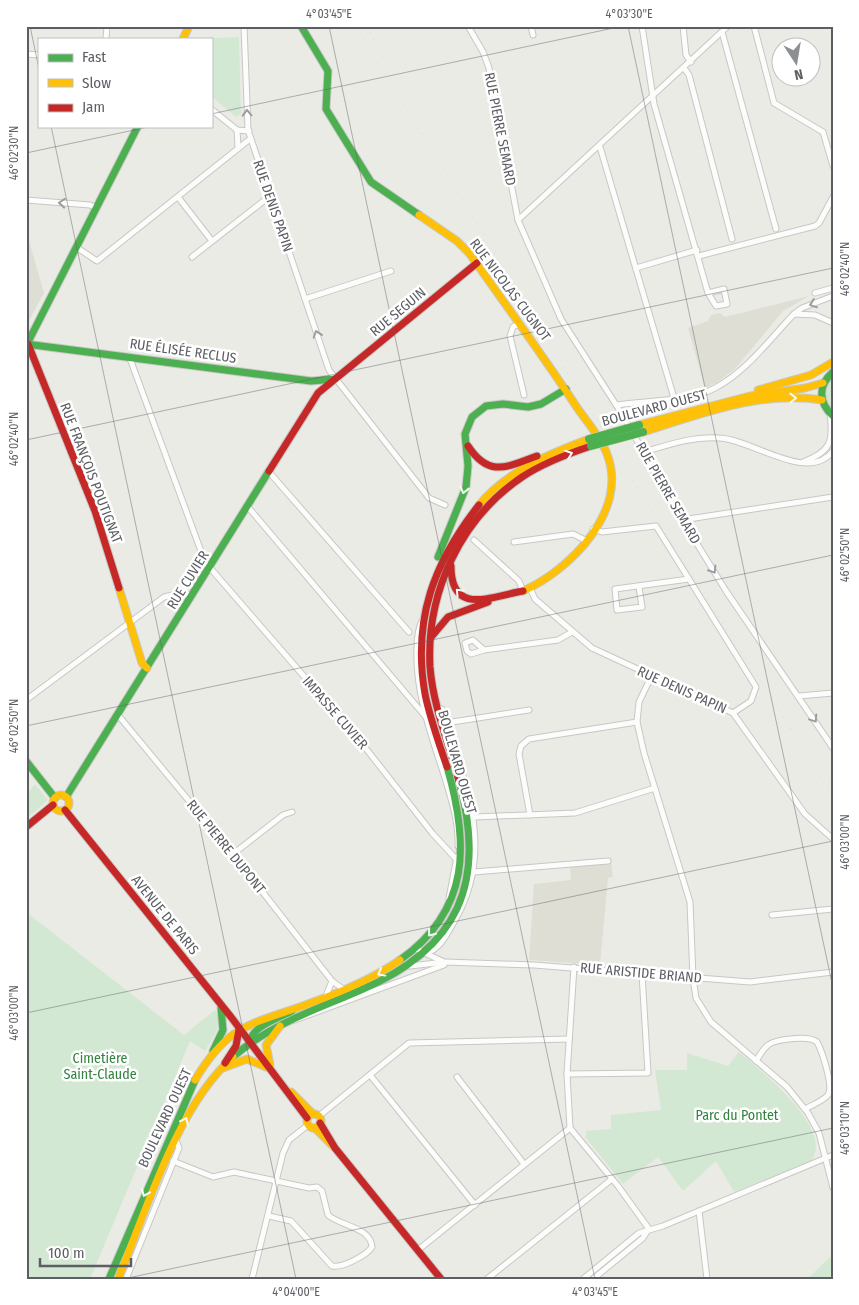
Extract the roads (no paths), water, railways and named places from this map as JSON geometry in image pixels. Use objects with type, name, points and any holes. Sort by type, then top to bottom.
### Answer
[{"type":"main road","points":[[183,38],[189,26]]},
{"type":"main road","name":"RUE NICOLAS CUGNOT","points":[[301,26],[328,71],[326,108],[371,182],[457,241],[477,263],[566,389],[600,441],[610,466],[611,486],[609,496],[593,529],[585,540],[556,573],[527,589],[509,595]]},
{"type":"main road","points":[[27,345],[137,128]]},
{"type":"main road","name":"RUE SEGUIN","points":[[335,379],[477,263]]},
{"type":"main road","name":"RUE ÉLISÉE RECLUS","points":[[27,345],[129,356],[311,381],[335,379]]},
{"type":"main road","name":"RUE FRANÇOIS POUTIGNAT","points":[[27,345],[95,511],[142,663],[147,668]]},
{"type":"main road","points":[[677,414],[811,375],[833,362]]},
{"type":"main road","points":[[832,415],[822,400],[823,383],[833,372]]},
{"type":"main road","name":"RUE CUVIER","points":[[66,797],[318,393],[335,379]]},
{"type":"main road","name":"BOULEVARD OUEST","points":[[641,428],[677,414],[750,396],[806,388],[823,383]]},
{"type":"main road","points":[[434,582],[434,568],[466,487],[468,466],[465,441],[467,425],[479,410],[486,406],[503,404],[534,406],[546,402],[566,389]]},
{"type":"main road","name":"BOULEVARD OUEST","points":[[109,1279],[182,1106],[210,1055],[239,1029],[258,1018],[300,1006],[387,970],[426,940],[444,915],[458,879],[463,844],[461,820],[426,694],[421,659],[434,582],[459,528],[488,494],[523,468],[562,448],[590,443],[641,428],[747,403],[798,398],[822,400]]},
{"type":"main road","points":[[465,441],[476,460],[485,466],[496,468],[562,448]]},
{"type":"main road","name":"BOULEVARD OUEST","points":[[118,1279],[176,1140],[195,1102],[221,1070],[250,1044],[271,1030],[382,982],[409,966],[424,954],[441,936],[458,908],[465,887],[471,854],[467,810],[437,707],[429,659],[429,614],[452,557],[474,522],[513,483],[590,443]]},
{"type":"main road","points":[[452,557],[451,582],[456,591],[464,598],[476,600],[509,595]]},
{"type":"main road","points":[[430,640],[437,626],[448,616],[509,595]]},
{"type":"main road","points":[[26,761],[54,802],[58,810],[65,810],[69,803],[66,797],[59,795],[54,802],[26,827]]},
{"type":"main road","name":"AVENUE DE PARIS","points":[[65,810],[218,1000],[250,1044],[441,1279]]},
{"type":"main road","points":[[210,1055],[224,1028],[224,1019],[218,1000]]},
{"type":"main road","points":[[250,1044],[250,1037],[255,1031],[300,1006]]},
{"type":"main road","points":[[271,1070],[266,1045],[282,1024]]},
{"type":"main road","points":[[221,1070],[236,1046],[239,1029]]},
{"type":"main road","points":[[221,1070],[246,1058],[271,1070]]},
{"type":"street","name":"RUE DENIS PAPIN","points":[[244,26],[248,131],[329,370],[429,498],[445,505]]},
{"type":"street","name":"RUE PIERRE SEMARD","points":[[468,26],[483,52],[489,68],[518,220],[561,319],[616,405],[682,520],[726,590],[833,748]]},
{"type":"street","points":[[531,26],[533,35]]},
{"type":"street","points":[[642,26],[653,97],[708,293]]},
{"type":"street","points":[[683,26],[686,55],[691,62]]},
{"type":"street","points":[[518,220],[600,147],[728,26]]},
{"type":"street","points":[[754,26],[774,103],[823,132],[833,166]]},
{"type":"street","points":[[722,32],[776,228]]},
{"type":"street","points":[[684,68],[689,75],[732,239]]},
{"type":"street","points":[[212,110],[237,130],[248,131]]},
{"type":"street","points":[[237,130],[238,147]]},
{"type":"street","points":[[76,247],[97,261],[250,139]]},
{"type":"street","points":[[600,147],[674,398]]},
{"type":"street","points":[[192,257],[270,196]]},
{"type":"street","points":[[178,197],[212,241]]},
{"type":"street","points":[[636,268],[814,226],[819,222],[833,197]]},
{"type":"street","points":[[26,200],[90,205],[97,208]]},
{"type":"street","points":[[305,299],[391,271]]},
{"type":"street","points":[[815,293],[833,288]]},
{"type":"street","points":[[616,405],[691,396],[714,389],[735,375],[794,314],[802,308],[833,296]]},
{"type":"street","points":[[794,314],[814,315],[833,323]]},
{"type":"street","points":[[520,322],[513,327],[510,336],[524,395]]},
{"type":"street","name":"IMPASSE CUVIER","points":[[129,356],[205,562],[360,741],[433,834],[457,860]]},
{"type":"street","points":[[800,463],[821,455],[827,449],[831,439],[832,415]]},
{"type":"street","points":[[644,452],[694,438],[717,437],[736,440],[800,463],[818,462],[829,456],[833,451]]},
{"type":"street","points":[[270,472],[409,632]]},
{"type":"street","points":[[682,520],[833,497]]},
{"type":"street","points":[[248,507],[426,718]]},
{"type":"street","points":[[593,529],[602,532],[656,526],[756,687],[751,700],[733,713]]},
{"type":"street","points":[[514,542],[573,534],[585,540]]},
{"type":"street","name":"RUE DENIS PAPIN","points":[[474,540],[519,581],[535,599],[592,648],[733,713],[805,814],[833,838]]},
{"type":"street","points":[[639,586],[642,607],[617,610],[615,589],[689,579]]},
{"type":"street","points":[[26,700],[164,597],[181,593],[192,595]]},
{"type":"street","points":[[429,614],[419,625],[416,656],[417,674],[426,718],[456,822],[457,860],[444,915]]},
{"type":"street","points":[[484,650],[558,640],[572,632]]},
{"type":"street","points":[[652,677],[642,694],[637,722],[644,753],[690,902],[694,990],[703,1011],[711,1022],[787,1087],[805,1109],[819,1133],[833,1188]]},
{"type":"street","points":[[798,696],[833,693]]},
{"type":"street","points":[[420,974],[425,963],[424,954],[437,948],[460,911],[474,872],[476,840],[474,817],[442,709],[437,707]]},
{"type":"street","points":[[446,723],[529,710]]},
{"type":"street","name":"RUE PIERRE DUPONT","points":[[118,715],[233,854],[332,980],[343,989]]},
{"type":"street","points":[[530,815],[519,754],[524,743],[530,740],[637,722]]},
{"type":"street","points":[[474,817],[575,813],[655,788]]},
{"type":"street","points":[[233,854],[283,815],[292,812]]},
{"type":"street","points":[[474,872],[608,861]]},
{"type":"street","points":[[772,915],[833,909]]},
{"type":"street","points":[[437,948],[445,961]]},
{"type":"street","name":"RUE ARISTIDE BRIAND","points":[[416,949],[424,954],[445,961]]},
{"type":"street","name":"RUE ARISTIDE BRIAND","points":[[282,1024],[305,1018],[420,974],[445,961]]},
{"type":"street","name":"RUE ARISTIDE BRIAND","points":[[409,966],[445,961],[574,967],[750,982],[833,972]]},
{"type":"street","points":[[574,967],[567,1074],[570,1128],[612,1179],[649,1229]]},
{"type":"street","points":[[567,1074],[648,1074],[642,974]]},
{"type":"street","points":[[326,996],[332,980]]},
{"type":"street","points":[[756,1061],[764,1049],[774,1042],[806,1038],[817,1042],[830,1081],[830,1091],[824,1099],[805,1109]]},
{"type":"street","points":[[252,1279],[285,1147],[289,1140],[409,1044],[569,1039]]},
{"type":"street","points":[[370,1075],[475,1205]]},
{"type":"street","points":[[457,1077],[524,1164]]},
{"type":"street","points":[[418,1250],[570,1128]]},
{"type":"street","points":[[126,1279],[179,1148],[176,1140]]},
{"type":"street","points":[[583,1279],[594,1275],[643,1238],[649,1229],[663,1226],[833,1155]]},
{"type":"street","points":[[174,1161],[213,1177],[234,1172],[320,1188],[328,1215],[332,1219],[366,1235],[372,1242],[371,1250],[337,1267],[332,1266],[291,1221],[269,1216]]},
{"type":"street","points":[[487,1279],[612,1179]]},
{"type":"street","points":[[699,1211],[707,1279]]},
{"type":"railway","points":[[356,26],[663,529],[785,719],[833,798]]},
{"type":"railway","points":[[367,26],[387,63]]},
{"type":"park label","name":"Cimetière Saint-Claude","points":[[100,1066]]},
{"type":"park label","name":"Parc du Pontet","points":[[737,1115]]}]
